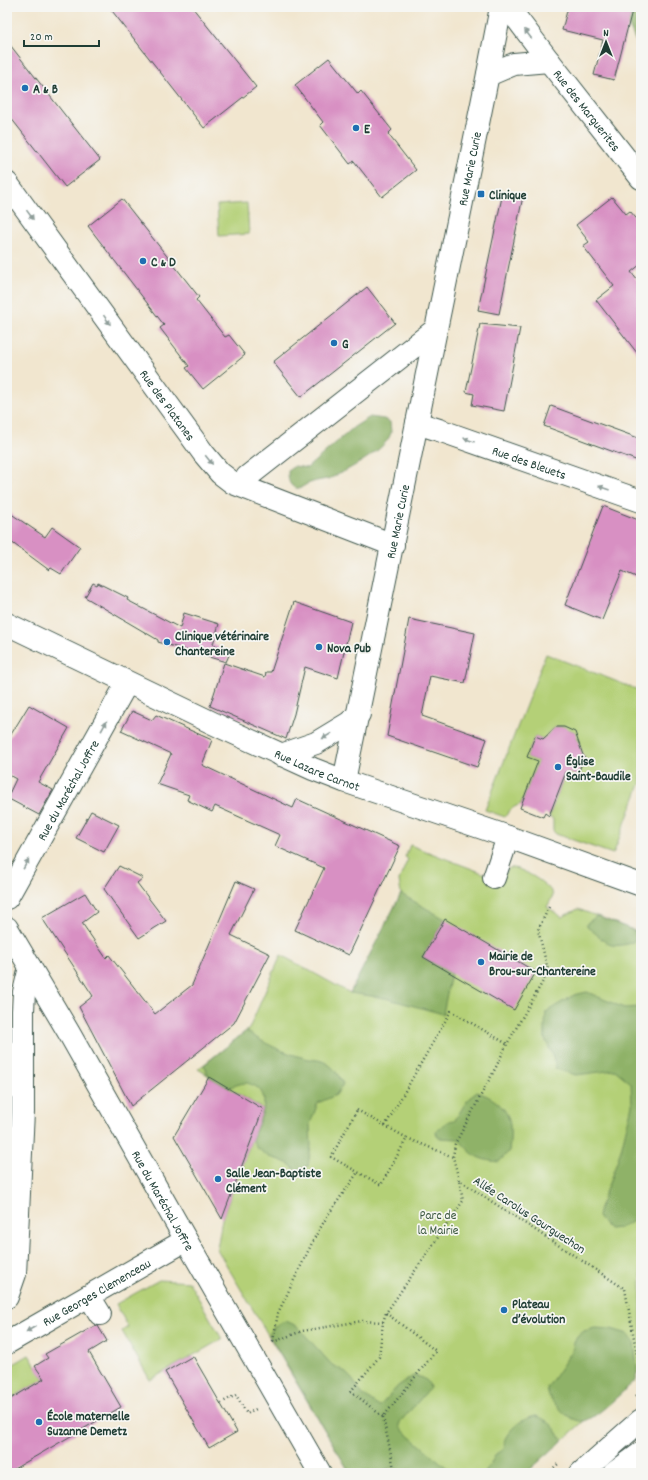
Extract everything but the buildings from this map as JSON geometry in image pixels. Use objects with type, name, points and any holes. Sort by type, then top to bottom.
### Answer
[{"type":"street","name":"Rue Marie Curie","points":[[344,781],[359,714],[501,7]]},
{"type":"street","name":"Rue des Marguerites","points":[[508,7],[641,178]]},
{"type":"street","name":"Rue des Marguerites","points":[[488,75],[514,64],[549,61]]},
{"type":"street","name":"Rue des Platanes","points":[[7,183],[204,454],[220,473],[233,483],[393,545]]},
{"type":"street","points":[[247,477],[436,330]]},
{"type":"street","name":"Rue des Bleuets","points":[[417,423],[641,502]]},
{"type":"street","name":"Rue Lazare Carnot","points":[[7,624],[281,755],[344,781],[640,881]]},
{"type":"street","name":"Rue du Maréchal Joffre","points":[[7,898],[127,682]]},
{"type":"street","points":[[281,755],[316,742],[349,723],[359,714]]},
{"type":"street","points":[[494,878],[508,837]]},
{"type":"street","name":"Rue du Maréchal Joffre","points":[[7,928],[69,1033],[320,1473]]},
{"type":"street","points":[[7,1297],[15,1274],[23,1112],[23,1011],[24,992],[30,967]]},
{"type":"street","name":"Rue Georges Clemenceau","points":[[7,1342],[94,1305],[186,1240]]},
{"type":"street","points":[[581,1473],[641,1420]]},
{"type":"street","points":[[598,1473],[598,1471],[618,1454],[619,1440]]},
{"type":"street","points":[[614,1473],[641,1453]]},
{"type":"path","name":"Allée Carolus Gourguechon","points":[[549,907],[538,930],[548,970],[546,976],[507,1044],[455,1144],[454,1157],[459,1180],[625,1289],[641,1377]]},
{"type":"path","points":[[385,1126],[451,1011],[507,1044]]},
{"type":"path","points":[[407,1138],[381,1185],[331,1157],[357,1110],[407,1138],[454,1157]]},
{"type":"path","points":[[358,1172],[328,1215],[315,1237],[278,1313],[273,1342],[302,1331],[362,1321],[384,1322]]},
{"type":"path","points":[[396,1473],[383,1417],[351,1391],[379,1357],[386,1313],[463,1201],[459,1180]]},
{"type":"path","points":[[383,1417],[436,1351],[386,1313]]},
{"type":"path","points":[[221,1403],[236,1394],[247,1414],[276,1398]]},
{"type":"green space","points":[[633,7],[641,7],[641,48],[637,44],[628,24]]},
{"type":"green space","points":[[247,203],[249,234],[219,236],[217,205]]},
{"type":"green space","points":[[370,417],[384,419],[390,422],[391,432],[388,439],[375,452],[356,465],[331,478],[313,482],[300,488],[293,487],[291,485],[288,470],[295,466],[307,468],[354,427]]},
{"type":"green space","points":[[546,654],[641,691],[641,782],[613,854],[556,834],[553,831],[553,819],[549,816],[566,772],[577,776],[585,757],[574,753],[579,742],[575,732],[564,727],[556,727],[548,733],[546,740],[535,736],[527,757],[538,761],[521,804],[508,812],[505,817],[485,810]]},
{"type":"green space","name":"Parc de la Mairie","points":[[410,845],[501,880],[509,868],[520,870],[534,877],[547,887],[553,896],[547,907],[562,917],[578,909],[641,933],[641,1370],[526,1473],[350,1473],[217,1249],[222,1219],[263,1109],[198,1069],[249,1029],[281,955],[350,993],[401,894],[399,880],[408,859],[405,857]]},
{"type":"green space","points":[[401,894],[445,919],[423,957],[451,973],[443,1014],[385,998],[350,993]]},
{"type":"green space","points":[[597,916],[635,931],[636,938],[632,943],[623,945],[611,945],[606,943],[587,927],[587,923]]},
{"type":"green space","points":[[587,992],[624,1008],[641,1007],[641,1217],[620,1228],[609,1229],[598,1217],[601,1203],[621,1150],[632,1105],[631,1083],[615,1070],[576,1075],[556,1069],[553,1056],[545,1039],[546,1012],[574,995]]},
{"type":"green space","points":[[246,1031],[259,1040],[297,1056],[326,1063],[334,1069],[343,1084],[336,1095],[318,1103],[310,1124],[311,1146],[308,1166],[297,1171],[289,1164],[269,1157],[256,1147],[252,1139],[263,1111],[264,1104],[261,1091],[255,1086],[247,1083],[228,1088],[209,1077],[204,1065]]},
{"type":"green space","points":[[477,1092],[489,1097],[499,1104],[507,1114],[509,1120],[509,1151],[499,1162],[484,1160],[476,1156],[458,1139],[440,1138],[437,1136],[436,1131],[447,1122],[455,1120],[468,1099]]},
{"type":"green space","points":[[159,1280],[189,1282],[222,1339],[150,1380],[122,1331],[128,1327],[116,1304]]},
{"type":"green space","points":[[286,1321],[297,1326],[332,1365],[344,1371],[352,1379],[362,1394],[376,1405],[380,1406],[398,1386],[413,1376],[426,1380],[430,1388],[400,1422],[400,1428],[453,1473],[407,1474],[396,1468],[392,1468],[386,1469],[384,1473],[350,1473],[269,1335],[276,1326]]},
{"type":"green space","points":[[595,1328],[611,1329],[628,1334],[634,1342],[637,1368],[636,1380],[596,1415],[584,1421],[578,1421],[566,1415],[550,1399],[547,1388],[572,1351],[577,1337],[584,1331]]},
{"type":"green space","points":[[29,1355],[44,1379],[7,1401],[7,1368]]},
{"type":"green space","points":[[536,1416],[545,1420],[552,1426],[562,1441],[526,1473],[486,1473],[486,1470],[496,1454],[503,1450],[506,1437],[512,1429],[523,1420]]},
{"type":"place","name":"A & B","points":[[25,88]]},
{"type":"place","name":"E","points":[[356,128]]},
{"type":"place","name":"Clinique","points":[[481,194]]},
{"type":"place","name":"C & D","points":[[143,261]]},
{"type":"place","name":"G","points":[[334,343]]},
{"type":"place","name":"Clinique vétérinaire Chantereine","points":[[167,642]]},
{"type":"place","name":"Nova Pub","points":[[319,647]]},
{"type":"place","name":"Église Saint-Baudile","points":[[558,767]]},
{"type":"place","name":"Mairie de Brou-sur-Chantereine","points":[[481,962]]},
{"type":"place","name":"Salle Jean-Baptiste Clément","points":[[218,1179]]},
{"type":"place","name":"Plateau d’évolution","points":[[504,1310]]},
{"type":"place","name":"École maternelle Suzanne Demetz","points":[[39,1422]]}]
